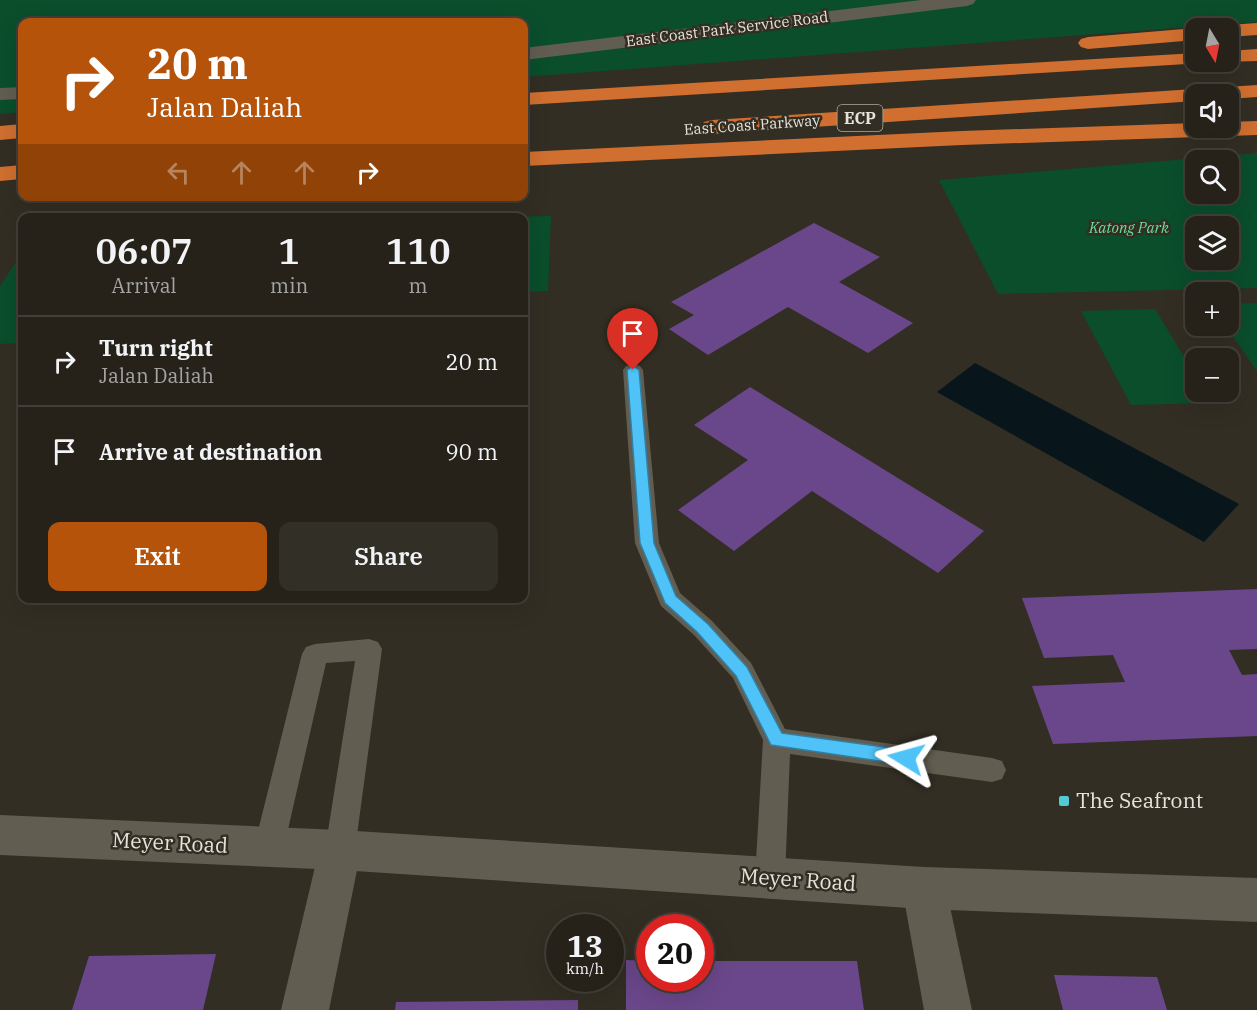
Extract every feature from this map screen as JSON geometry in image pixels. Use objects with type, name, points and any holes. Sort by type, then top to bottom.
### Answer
[{"type":"highway","points":[[1239,30],[1257,29]]},
{"type":"highway","points":[[1072,44],[1185,35]]},
{"type":"highway","points":[[600,93],[658,80],[968,53]]},
{"type":"highway","points":[[1239,56],[1257,55]]},
{"type":"highway","name":"ECP","points":[[528,99],[1185,60]]},
{"type":"highway","points":[[1239,92],[1257,91]]},
{"type":"highway","name":"East Coast Parkway","points":[[688,129],[1185,96]]},
{"type":"highway","points":[[528,159],[962,138],[1257,128]]},
{"type":"highway","points":[[0,133],[18,131]]},
{"type":"highway","points":[[528,140],[606,134]]},
{"type":"highway","points":[[0,174],[18,172]]},
{"type":"street","name":"East Coast Park Service Road","points":[[528,54],[967,0]]},
{"type":"street","points":[[0,94],[18,93]]},
{"type":"street","name":"Meyer Road","points":[[0,836],[340,850],[924,888],[1257,900]]},
{"type":"street","points":[[305,1010],[340,850]]},
{"type":"street","points":[[924,888],[948,1010]]},
{"type":"lane","points":[[633,370],[647,543],[670,599],[703,628],[742,671],[777,740],[770,878]]},
{"type":"lane","points":[[269,847],[315,654],[369,649],[340,850]]},
{"type":"lane","points":[[777,740],[992,770]]},
{"type":"green space","points":[[0,0],[1257,0],[1257,22],[1239,23],[1239,18],[1185,18],[1185,27],[528,77],[528,18],[18,18],[18,112],[0,114]]},
{"type":"green space","name":"Katong Park","points":[[1257,153],[1257,288],[1239,288],[1239,282],[1185,282],[1185,290],[998,294],[939,180],[1185,159],[1185,204],[1239,204],[1239,155]]},
{"type":"green space","points":[[528,216],[551,216],[548,291],[528,292]]},
{"type":"green space","points":[[18,259],[18,343],[0,344],[0,286]]},
{"type":"green space","points":[[1257,303],[1257,371],[1233,336],[1239,336],[1239,304]]},
{"type":"green space","points":[[1155,309],[1185,358],[1185,402],[1213,403],[1131,405],[1081,311]]},
{"type":"shaded area","points":[[975,363],[1239,504],[1204,542],[937,392]]},
{"type":"building","points":[[814,223],[880,257],[839,282],[913,323],[868,353],[788,307],[708,355],[669,329],[694,315],[671,302]]},
{"type":"building","points":[[750,387],[984,531],[938,573],[812,491],[734,551],[678,510],[748,460],[694,425]]},
{"type":"building","points":[[1257,589],[1257,649],[1229,650],[1242,675],[1257,674],[1257,736],[1053,744],[1032,686],[1125,682],[1113,655],[1044,658],[1022,598]]},
{"type":"building","points":[[216,954],[203,1010],[72,1010],[89,956]]},
{"type":"building","points":[[626,960],[636,960],[636,992],[714,992],[714,961],[857,961],[864,1010],[626,1010]]},
{"type":"building","points":[[1054,975],[1157,977],[1167,1010],[1063,1010]]},
{"type":"building","points":[[578,1000],[578,1010],[395,1010],[396,1002]]},
{"type":"place","name":"The Seafront","points":[[1064,801]]},
{"type":"route","points":[[633,370],[647,543],[670,599],[703,628],[742,671],[777,740],[906,758]]}]
